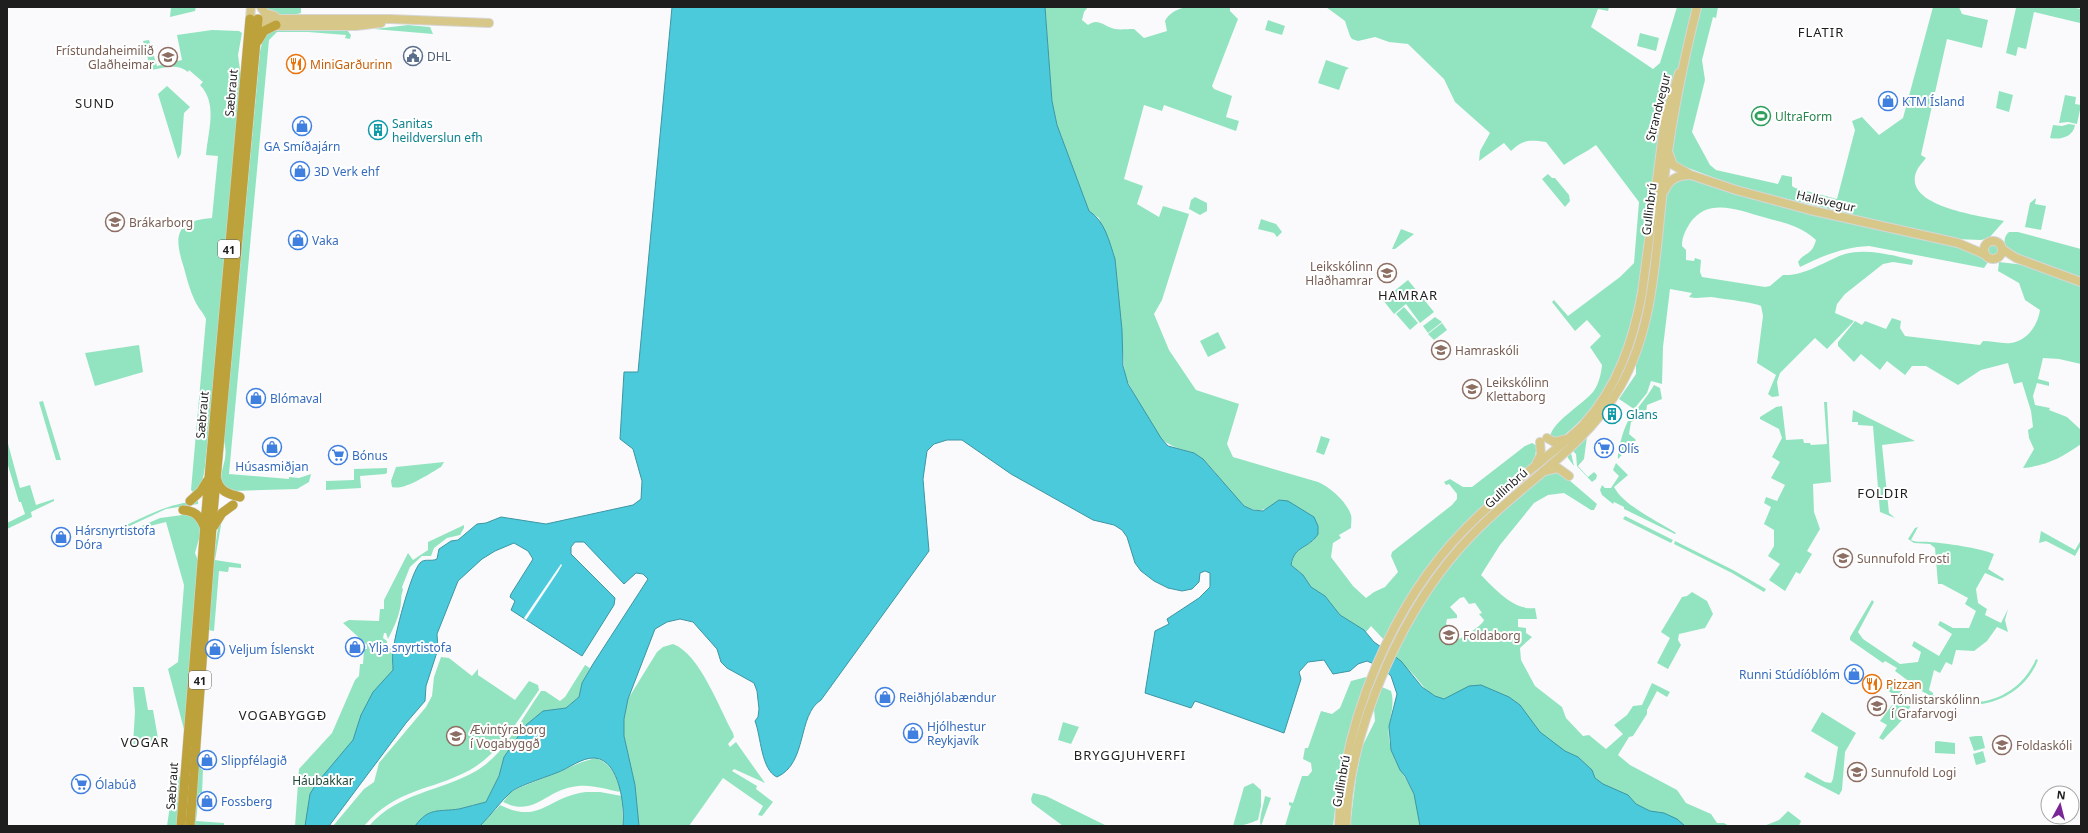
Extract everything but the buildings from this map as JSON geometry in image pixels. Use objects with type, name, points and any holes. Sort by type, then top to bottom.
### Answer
[{"type":"highway","name":"Sæbraut","points":[[181,826],[208,531],[217,478],[255,52],[253,22]]},
{"type":"highway","name":"Sæbraut","points":[[190,826],[208,531],[210,472],[253,22]]},
{"type":"highway","points":[[255,52],[261,35],[270,27],[276,25]]},
{"type":"highway","points":[[190,501],[201,491],[210,472]]},
{"type":"highway","points":[[217,478],[220,488],[227,493],[240,497]]},
{"type":"highway","points":[[183,510],[191,511],[199,516],[208,531],[219,517],[233,505]]},
{"type":"main road","name":"Sæbraut","points":[[251,7],[253,22]]},
{"type":"main road","name":"Sæbraut","points":[[253,22],[260,7]]},
{"type":"main road","points":[[260,7],[269,15],[291,19]]},
{"type":"main road","name":"Strandvegur","points":[[1657,175],[1697,7]]},
{"type":"main road","points":[[253,22],[291,19],[404,20],[489,23]]},
{"type":"main road","points":[[253,22],[276,25],[356,26],[404,20]]},
{"type":"main road","points":[[1663,196],[1670,181],[1685,173],[1670,161],[1664,150]]},
{"type":"main road","name":"Strandvegur","points":[[1664,150],[1666,166]]},
{"type":"main road","points":[[1657,175],[1666,166]]},
{"type":"main road","name":"Hallsvegur","points":[[1666,166],[1782,203],[1958,243],[1984,254]]},
{"type":"main road","name":"Gullinbrú","points":[[1346,826],[1351,781],[1366,722],[1381,681],[1399,640],[1424,595],[1448,562],[1473,534],[1590,428],[1620,387],[1633,360],[1648,308],[1666,166]]},
{"type":"main road","name":"Gullinbrú","points":[[1338,826],[1348,754],[1361,709],[1372,678],[1403,612],[1417,590],[1465,529],[1493,502],[1569,438],[1594,411],[1607,392],[1626,356],[1633,335],[1642,293],[1657,175]]},
{"type":"main road","points":[[2025,262],[1989,258],[1984,254],[1983,248],[1989,241],[1997,241],[2002,249],[2008,254],[2025,262],[2081,282]]},
{"type":"main road","name":"Hallsvegur","points":[[1958,243],[1989,241]]},
{"type":"main road","points":[[1997,258],[2001,254],[2002,249]]},
{"type":"main road","points":[[1534,467],[1541,455],[1543,440],[1557,442],[1569,438]]},
{"type":"main road","points":[[1540,473],[1548,469],[1556,468],[1569,476]]},
{"type":"green space","points":[[171,7],[196,7],[195,11],[170,17]]},
{"type":"green space","points":[[263,7],[301,7],[301,13],[296,15],[281,15]]},
{"type":"green space","points":[[1045,7],[1088,7],[1084,12],[1082,20],[1088,25],[1098,22],[1115,29],[1134,29],[1144,38],[1167,31],[1165,21],[1170,14],[1185,7],[1230,7],[1230,11],[1238,19],[1212,86],[1214,89],[1232,96],[1226,117],[1239,121],[1236,131],[1164,105],[1162,111],[1144,105],[1124,179],[1143,186],[1137,204],[1159,217],[1163,206],[1189,214],[1162,300],[1154,314],[1169,350],[1196,390],[1239,404],[1227,444],[1233,457],[1323,484],[1333,491],[1346,505],[1351,515],[1351,528],[1339,535],[1341,538],[1333,543],[1331,557],[1353,586],[1366,598],[1385,587],[1398,572],[1391,556],[1392,552],[1452,505],[1457,499],[1457,494],[1449,484],[1446,485],[1444,482],[1450,479],[1463,487],[1472,487],[1525,446],[1532,443],[1537,446],[1534,462],[1465,525],[1385,641],[1371,626],[1366,632],[1340,615],[1325,596],[1311,587],[1303,575],[1291,565],[1296,552],[1314,540],[1279,500],[1270,507],[1262,510],[1254,510],[1243,506],[1208,464],[1197,455],[1166,442],[1155,432],[1125,377],[1115,259],[1099,218],[1089,211],[1057,125],[1052,101]]},
{"type":"green space","points":[[1326,7],[1609,7],[1608,11],[1598,9],[1591,27],[1653,69],[1660,63],[1677,7],[1693,7],[1656,166],[1639,283],[1626,342],[1616,369],[1599,400],[1577,424],[1559,440],[1550,437],[1556,425],[1593,392],[1598,382],[1602,365],[1590,347],[1601,336],[1587,320],[1575,331],[1552,302],[1554,300],[1568,316],[1620,277],[1634,263],[1639,202],[1596,145],[1564,165],[1546,142],[1535,141],[1523,142],[1511,151],[1504,143],[1479,161],[1480,151],[1490,133],[1455,102],[1444,79],[1408,44],[1389,42],[1375,37],[1358,41],[1352,39],[1345,21]]},
{"type":"green space","points":[[1700,7],[1718,7],[1716,18],[1713,17],[1702,60],[1705,80],[1692,132],[1710,165],[1716,170],[1778,184],[1782,175],[1792,177],[1792,186],[1795,188],[1837,199],[1855,130],[1852,121],[1862,117],[1879,135],[1903,118],[1933,7],[1959,7],[1962,14],[1988,20],[1982,48],[1947,39],[1921,155],[1926,158],[1917,170],[1915,183],[1920,193],[1946,208],[2004,221],[1989,238],[1981,240],[1955,239],[1741,188],[1675,163],[1671,150],[1674,129]]},
{"type":"green space","points":[[2014,7],[2070,7],[2081,9],[2080,23],[2034,12],[2026,49],[2018,47],[2016,56],[2006,53],[2016,8]]},
{"type":"green space","points":[[1268,20],[1285,26],[1282,35],[1265,30]]},
{"type":"green space","points":[[408,25],[430,27],[433,34],[374,29]]},
{"type":"green space","points":[[274,29],[347,30],[351,35],[350,39],[345,38],[346,35],[308,32],[277,32],[269,40],[229,474],[289,479],[289,477],[299,478],[311,474],[309,482],[297,489],[232,491],[221,483],[226,453],[224,441],[260,51],[264,36]]},
{"type":"green space","points":[[212,30],[239,31],[242,33],[238,55],[241,77],[205,466],[203,479],[197,489],[193,492],[191,490],[206,319],[196,303],[190,289],[181,257],[178,239],[180,232],[190,223],[212,218],[218,156],[206,155],[210,127],[210,109],[206,92],[200,85],[203,82],[189,70],[188,72],[184,69],[170,67],[151,70],[143,41],[149,40],[157,66],[182,60],[177,35]]},
{"type":"green space","points":[[1640,33],[1659,38],[1656,51],[1637,46]]},
{"type":"green space","points":[[1326,60],[1349,68],[1346,70],[1339,90],[1318,83]]},
{"type":"green space","points":[[167,86],[190,107],[184,113],[181,154],[178,159],[158,94]]},
{"type":"green space","points":[[1999,91],[2013,95],[2009,112],[1996,108]]},
{"type":"green space","points":[[2065,95],[2076,97],[2075,104],[2081,105],[2077,124],[2068,122],[2059,123]]},
{"type":"green space","points":[[2069,124],[2075,125],[2074,129],[2069,135],[2062,138],[2050,138],[2053,125],[2062,126]]},
{"type":"green space","points":[[1548,174],[1552,178],[1555,178],[1569,195],[1570,201],[1565,207],[1542,179]]},
{"type":"green space","points":[[1663,174],[1653,264],[1641,325],[1631,354],[1619,381],[1602,405],[1627,361],[1659,183]]},
{"type":"green space","points":[[1684,177],[1735,194],[1973,250],[1988,262],[1984,268],[1869,246],[1851,248],[1833,253],[1800,267],[1798,262],[1812,249],[1816,240],[1804,231],[1785,223],[1744,211],[1724,208],[1705,210],[1697,215],[1690,223],[1684,234],[1682,243],[1682,246],[1686,250],[1686,260],[1694,261],[1695,258],[1701,260],[1700,272],[1702,277],[1765,287],[1770,286],[1783,275],[1791,275],[1807,271],[1837,257],[1853,252],[1870,252],[1896,256],[1913,260],[1912,265],[1893,262],[1883,264],[1845,294],[1837,304],[1835,313],[1854,321],[1827,349],[1815,338],[1780,373],[1777,382],[1779,396],[1772,397],[1768,394],[1776,375],[1757,363],[1763,316],[1761,306],[1711,297],[1692,298],[1689,297],[1692,293],[1670,289],[1663,347],[1662,384],[1651,381],[1647,393],[1634,409],[1619,399],[1636,374],[1636,362],[1666,191],[1670,184]]},
{"type":"green space","points":[[1195,197],[1207,203],[1207,211],[1200,215],[1189,209],[1191,200]]},
{"type":"green space","points":[[2036,198],[2035,204],[2046,206],[2041,230],[2025,227],[2030,203]]},
{"type":"green space","points":[[1261,219],[1276,224],[1282,232],[1277,237],[1274,233],[1258,229]]},
{"type":"green space","points":[[1401,229],[1414,234],[1395,249],[1392,249]]},
{"type":"green space","points":[[2009,232],[2018,232],[2081,249],[2081,278],[2012,252],[2007,248],[2005,243],[2005,237]]},
{"type":"green space","points":[[1993,242],[1998,244],[2000,249],[1998,254],[1993,256],[1988,254],[1986,249],[1988,244]]},
{"type":"green space","points":[[1999,262],[2025,265],[2081,285],[2081,364],[2059,359],[2043,358],[2038,379],[2049,382],[2049,386],[2037,383],[2033,396],[2035,405],[2050,408],[2049,410],[2067,417],[2081,430],[2081,444],[2054,460],[2031,467],[2023,468],[2034,449],[2029,438],[2028,430],[2033,427],[2031,411],[2022,382],[2014,384],[2008,363],[1981,370],[1958,385],[1926,366],[1912,366],[1905,375],[1887,361],[1880,370],[1861,354],[1854,362],[1838,346],[1838,342],[1855,321],[1862,325],[1865,321],[1886,329],[1892,318],[1901,321],[1900,328],[1905,336],[1980,345],[1983,341],[2008,343],[2017,342],[2027,336],[2034,327],[2040,310],[2025,300],[2019,283],[1998,271]]},
{"type":"green space","points":[[1408,280],[1434,312],[1420,323],[1406,304],[1394,314],[1383,300]]},
{"type":"green space","points":[[1404,307],[1418,323],[1410,330],[1396,314]]},
{"type":"green space","points":[[1435,317],[1442,322],[1428,333],[1423,326]]},
{"type":"green space","points":[[1442,323],[1447,330],[1434,340],[1428,334]]},
{"type":"green space","points":[[1218,332],[1226,348],[1208,357],[1200,341]]},
{"type":"green space","points":[[139,345],[143,372],[95,386],[85,353]]},
{"type":"green space","points":[[1654,385],[1660,388],[1662,399],[1647,405],[1646,414],[1631,422],[1629,434],[1636,440],[1618,459],[1623,433],[1627,423]]},
{"type":"green space","points":[[43,401],[61,460],[56,460],[39,402]]},
{"type":"green space","points":[[1824,402],[1827,402],[1831,482],[1813,484],[1814,512],[1820,529],[1807,551],[1812,554],[1800,574],[1796,572],[1785,591],[1769,580],[1780,564],[1768,556],[1774,546],[1774,530],[1764,524],[1771,507],[1764,503],[1766,497],[1777,501],[1785,485],[1771,478],[1780,462],[1772,457],[1782,438],[1779,429],[1760,419],[1760,417],[1776,407],[1782,406],[1786,440],[1803,439],[1804,443],[1810,443],[1811,445],[1827,444]]},
{"type":"green space","points":[[1853,410],[1915,441],[1882,445],[1889,513],[1895,518],[1880,512],[1873,426],[1858,425],[1858,422],[1852,422]]},
{"type":"green space","points":[[1321,436],[1330,439],[1324,455],[1316,452]]},
{"type":"green space","points":[[1587,437],[1584,459],[1578,466],[1588,477],[1594,472],[1597,475],[1596,479],[1592,482],[1577,466],[1576,454],[1573,451],[1571,453],[1574,466],[1568,458],[1568,454]]},
{"type":"green space","points":[[7,440],[20,488],[30,485],[36,505],[54,499],[54,501],[31,512],[32,517],[7,529],[7,523],[25,514],[21,502],[19,502],[7,462]]},
{"type":"green space","points":[[444,462],[441,467],[417,481],[397,488],[392,487],[391,481],[396,467]]},
{"type":"green space","points":[[1616,463],[1628,475],[1614,487],[1619,494],[1633,507],[1676,533],[1675,534],[1624,509],[1624,507],[1614,502],[1613,504],[1602,495],[1600,490],[1602,485],[1605,488],[1611,488],[1619,476],[1613,470]]},
{"type":"green space","points":[[387,468],[387,473],[385,474],[360,476],[361,488],[326,490],[326,481],[354,480],[354,469]]},
{"type":"green space","points":[[1554,472],[1562,474],[1597,504],[1594,510],[1591,510],[1564,493],[1548,495],[1534,503],[1500,545],[1481,575],[1512,603],[1527,608],[1535,608],[1537,619],[1518,619],[1518,627],[1526,628],[1526,633],[1532,637],[1520,648],[1521,660],[1535,686],[1562,707],[1566,718],[1583,736],[1589,735],[1606,749],[1623,734],[1614,725],[1627,715],[1633,706],[1642,705],[1652,683],[1670,692],[1667,697],[1657,691],[1647,710],[1647,714],[1633,736],[1629,737],[1618,755],[1630,765],[1677,790],[1686,803],[1711,814],[1717,823],[1724,823],[1729,826],[1575,826],[1444,699],[1429,692],[1395,657],[1422,606],[1454,559],[1480,530],[1545,475]],"holes":[[[1464,597],[1469,604],[1475,603],[1482,613],[1479,614],[1484,620],[1471,632],[1454,641],[1452,640],[1453,628],[1446,624],[1447,619],[1457,618],[1457,615],[1450,607],[1460,598]]]},
{"type":"green space","points":[[1511,489],[1506,498],[1479,523],[1394,642],[1391,640],[1417,596],[1453,546]]},
{"type":"green space","points":[[198,501],[198,504],[166,509],[121,530],[120,528],[167,507]]},
{"type":"green space","points":[[190,514],[195,517],[202,528],[195,553],[199,563],[185,733],[168,669],[178,662],[184,585],[166,522],[130,531],[160,518]]},
{"type":"green space","points":[[1625,516],[1673,540],[1671,543],[1623,519]]},
{"type":"green space","points":[[222,519],[215,560],[241,564],[241,568],[229,567],[228,572],[219,571],[214,631],[208,630],[200,752],[203,752],[201,769],[203,770],[202,793],[199,793],[196,821],[224,823],[224,826],[192,826],[213,562],[219,521]]},
{"type":"green space","name":"Háubakkar","points":[[464,525],[460,535],[447,538],[434,548],[431,556],[422,556],[410,567],[402,587],[401,606],[397,620],[388,639],[386,633],[384,633],[383,638],[387,641],[387,648],[422,653],[325,826],[295,826],[299,769],[332,733],[355,680],[359,676],[360,664],[363,664],[364,649],[367,649],[367,645],[343,623],[349,620],[379,621],[380,609],[384,609],[384,600],[408,553],[413,560],[428,550],[428,542]]},
{"type":"green space","points":[[1918,527],[1911,540],[1962,546],[1994,554],[1988,569],[2004,579],[2003,581],[1985,573],[1976,589],[1978,603],[1987,609],[1985,615],[2001,623],[2008,609],[2005,620],[2008,632],[1997,627],[1987,641],[1974,651],[1956,650],[1952,665],[1946,662],[1940,673],[1934,670],[1929,690],[1933,693],[1933,695],[1948,700],[1978,702],[1992,699],[2006,693],[2018,685],[2028,673],[2036,659],[2038,660],[2030,674],[2020,686],[2008,695],[1994,701],[1979,704],[1964,705],[1948,703],[1923,692],[1895,671],[1897,668],[1885,661],[1883,663],[1850,640],[1850,637],[1872,600],[1874,602],[1858,632],[1863,639],[1900,664],[1918,662],[1921,652],[1912,646],[1914,641],[1939,656],[1952,634],[1938,625],[1940,621],[1953,628],[1969,628],[1976,611],[1965,604],[1968,598],[1942,584],[1938,584],[1935,548],[1930,544],[1914,543],[1908,539],[1915,528]]},
{"type":"green space","points":[[2041,531],[2075,550],[2081,540],[2081,545],[2075,556],[2046,541],[2039,543]]},
{"type":"green space","points":[[1675,541],[1733,570],[1766,589],[1764,592],[1732,573],[1674,544]]},
{"type":"green space","points":[[1692,592],[1707,601],[1713,614],[1705,628],[1679,634],[1678,640],[1681,645],[1668,669],[1657,663],[1670,638],[1661,632],[1682,597],[1687,596]]},
{"type":"green space","points":[[673,644],[683,650],[692,659],[708,683],[733,733],[734,737],[728,744],[730,747],[736,742],[765,783],[734,769],[732,771],[757,786],[756,789],[773,802],[762,816],[758,815],[763,806],[723,778],[689,826],[639,826],[635,785],[624,736],[624,719],[628,699],[657,652],[663,647]]},
{"type":"green space","points":[[441,657],[449,658],[472,676],[478,669],[478,675],[515,700],[529,681],[538,685],[539,690],[509,734],[481,763],[455,777],[414,792],[389,804],[364,826],[333,826],[364,789],[374,782],[379,763],[426,707],[432,696],[434,677]]},
{"type":"green space","points":[[585,665],[590,668],[582,683],[579,697],[566,708],[543,711],[526,725],[504,757],[499,776],[486,802],[459,809],[430,813],[420,820],[415,826],[369,826],[393,806],[406,799],[462,778],[486,764],[496,755],[512,735],[541,691],[545,691],[560,701],[565,697]]},
{"type":"green space","points":[[1370,676],[1346,753],[1341,763],[1333,826],[1285,826],[1291,806],[1289,805],[1289,802],[1293,803],[1302,776],[1308,776],[1312,771],[1311,763],[1303,759],[1305,748],[1308,748],[1321,711],[1332,714],[1340,708],[1351,681]]},
{"type":"green space","points":[[1889,683],[1910,698],[1911,703],[1902,720],[1883,740],[1879,738],[1887,725],[1880,721],[1898,697],[1885,689]]},
{"type":"green space","points":[[133,687],[144,687],[148,710],[153,710],[159,744],[133,745],[135,711]]},
{"type":"green space","points":[[1382,687],[1391,691],[1393,703],[1389,726],[1389,738],[1392,753],[1414,794],[1503,826],[1350,826],[1356,777],[1362,747],[1375,721],[1374,709]]},
{"type":"green space","points":[[1822,712],[1856,733],[1845,752],[1842,790],[1839,795],[1804,777],[1807,772],[1825,782],[1831,783],[1833,779],[1838,747],[1811,731]]},
{"type":"green space","points":[[1063,722],[1079,727],[1071,744],[1058,740]]},
{"type":"green space","points":[[1982,736],[1985,748],[1974,751],[1969,737]]},
{"type":"green space","points":[[1935,742],[1955,743],[1955,754],[1935,753]]},
{"type":"green space","points":[[1983,751],[1986,762],[1976,765],[1973,754]]},
{"type":"green space","points":[[595,758],[601,760],[609,767],[618,781],[621,792],[596,787],[578,786],[562,790],[539,802],[523,807],[514,806],[503,802],[511,792],[519,788]]},
{"type":"green space","points":[[182,776],[178,826],[167,826],[174,778]]},
{"type":"green space","points":[[1253,783],[1261,790],[1261,806],[1258,820],[1233,826],[1244,787]]},
{"type":"green space","points":[[586,792],[600,792],[622,796],[623,826],[480,826],[500,805],[525,812],[535,811],[561,799]]},
{"type":"green space","points":[[1033,793],[1046,796],[1107,826],[1063,826],[1032,803],[1031,799]]},
{"type":"green space","points":[[1265,796],[1271,798],[1261,826],[1260,823]]},
{"type":"green space","points":[[1788,811],[1801,821],[1799,826],[1764,826],[1779,820]]},
{"type":"water","points":[[672,7],[1045,7],[1052,101],[1057,125],[1089,211],[1103,226],[1115,259],[1122,330],[1123,366],[1128,384],[1161,438],[1168,446],[1194,453],[1203,459],[1244,506],[1253,510],[1263,511],[1279,500],[1288,501],[1314,517],[1318,526],[1318,534],[1314,539],[1298,550],[1291,565],[1303,575],[1311,587],[1325,596],[1340,615],[1364,630],[1374,642],[1401,661],[1422,687],[1435,696],[1444,699],[1469,686],[1481,685],[1509,697],[1520,705],[1540,732],[1565,751],[1578,757],[1592,770],[1595,778],[1603,784],[1628,795],[1636,804],[1650,811],[1664,813],[1677,819],[1685,826],[1420,826],[1414,794],[1405,776],[1400,770],[1391,750],[1389,726],[1397,694],[1391,676],[1381,667],[1367,661],[1358,664],[1350,671],[1333,674],[1324,660],[1308,662],[1299,672],[1301,679],[1284,733],[1195,701],[1191,708],[1145,693],[1155,631],[1169,624],[1167,619],[1199,598],[1210,587],[1210,573],[1205,571],[1200,573],[1199,582],[1192,589],[1182,591],[1168,588],[1154,581],[1141,571],[1135,563],[1127,537],[1122,530],[1114,525],[1093,520],[1011,474],[962,440],[947,440],[934,444],[927,451],[923,479],[929,551],[821,700],[813,707],[808,716],[794,761],[787,770],[777,777],[768,767],[762,752],[755,721],[758,717],[759,709],[757,691],[754,683],[727,668],[721,662],[717,649],[693,622],[680,619],[667,622],[655,629],[628,699],[624,719],[624,736],[635,785],[639,826],[623,826],[622,797],[615,776],[610,767],[603,761],[590,758],[526,784],[511,792],[480,826],[415,826],[420,820],[430,813],[459,809],[486,802],[499,776],[504,757],[526,725],[543,711],[566,708],[579,697],[582,683],[593,664],[648,579],[643,574],[636,573],[624,584],[584,542],[575,542],[571,547],[571,554],[615,598],[614,605],[582,656],[511,610],[515,601],[510,597],[511,594],[533,559],[528,551],[514,543],[495,551],[482,559],[458,581],[437,634],[438,649],[426,686],[425,701],[406,723],[329,826],[305,826],[310,794],[316,784],[353,740],[361,715],[373,692],[393,670],[394,644],[400,620],[412,579],[420,563],[437,559],[439,549],[451,541],[458,540],[477,524],[486,523],[501,517],[546,524],[633,505],[641,499],[642,481],[633,449],[620,439],[624,372],[638,372]]},
{"type":"pier","points":[[561,564],[562,565],[558,572],[526,620],[524,618]]},
{"type":"place","name":"DHL","points":[[413,56]]},
{"type":"place","name":"Frístundaheimilið Glaðheimar","points":[[168,57]]},
{"type":"place","name":"MiniGarðurinn","points":[[296,64]]},
{"type":"place","name":"KTM Ísland","points":[[1888,101]]},
{"type":"place","name":"UltraForm","points":[[1761,116]]},
{"type":"place","name":"GA Smíðajárn","points":[[302,126]]},
{"type":"place","name":"Sanitas heildverslun efh","points":[[378,130]]},
{"type":"place","name":"3D Verk ehf","points":[[300,171]]},
{"type":"place","name":"Brákarborg","points":[[115,222]]},
{"type":"place","name":"Vaka","points":[[298,240]]},
{"type":"place","name":"Leikskólinn Hlaðhamrar","points":[[1387,273]]},
{"type":"place","name":"Hamraskóli","points":[[1441,350]]},
{"type":"place","name":"Leikskólinn Klettaborg","points":[[1472,389]]},
{"type":"place","name":"Blómaval","points":[[256,398]]},
{"type":"place","name":"Glans","points":[[1612,414]]},
{"type":"place","name":"Húsasmiðjan","points":[[272,447]]},
{"type":"place","name":"Olís","points":[[1604,448]]},
{"type":"place","name":"Bónus","points":[[338,455]]},
{"type":"place","name":"Hársnyrtistofa Dóra","points":[[61,537]]},
{"type":"place","name":"Sunnufold Frosti","points":[[1843,558]]},
{"type":"place","name":"Foldaborg","points":[[1449,635]]},
{"type":"place","name":"Ylja snyrtistofa","points":[[355,647]]},
{"type":"place","name":"Veljum Íslenskt","points":[[215,649]]},
{"type":"place","name":"Runni Stúdíóblóm","points":[[1854,674]]},
{"type":"place","name":"Pizzan","points":[[1872,684]]},
{"type":"place","name":"Reiðhjólabændur","points":[[885,697]]},
{"type":"place","name":"Tónlistarskólinn í Grafarvogi","points":[[1877,706]]},
{"type":"place","name":"Hjólhestur Reykjavík","points":[[913,733]]},
{"type":"place","name":"Ævintýraborg í Vogabyggð","points":[[456,736]]},
{"type":"place","name":"Foldaskóli","points":[[2002,745]]},
{"type":"place","name":"Slippfélagið","points":[[207,760]]},
{"type":"place","name":"Sunnufold Logi","points":[[1857,772]]},
{"type":"place","name":"Ólabúð","points":[[81,784]]},
{"type":"place","name":"Fossberg","points":[[207,801]]},
{"type":"district","name":"FLATIR","points":[[1821,32]]},
{"type":"district","name":"SUND","points":[[95,103]]},
{"type":"district","name":"HAMRAR","points":[[1408,295]]},
{"type":"district","name":"FOLDIR","points":[[1883,493]]},
{"type":"district","name":"VOGABYGGÐ","points":[[283,715]]},
{"type":"district","name":"VOGAR","points":[[145,742]]},
{"type":"district","name":"BRYGGJUHVERFI","points":[[1130,755]]}]
